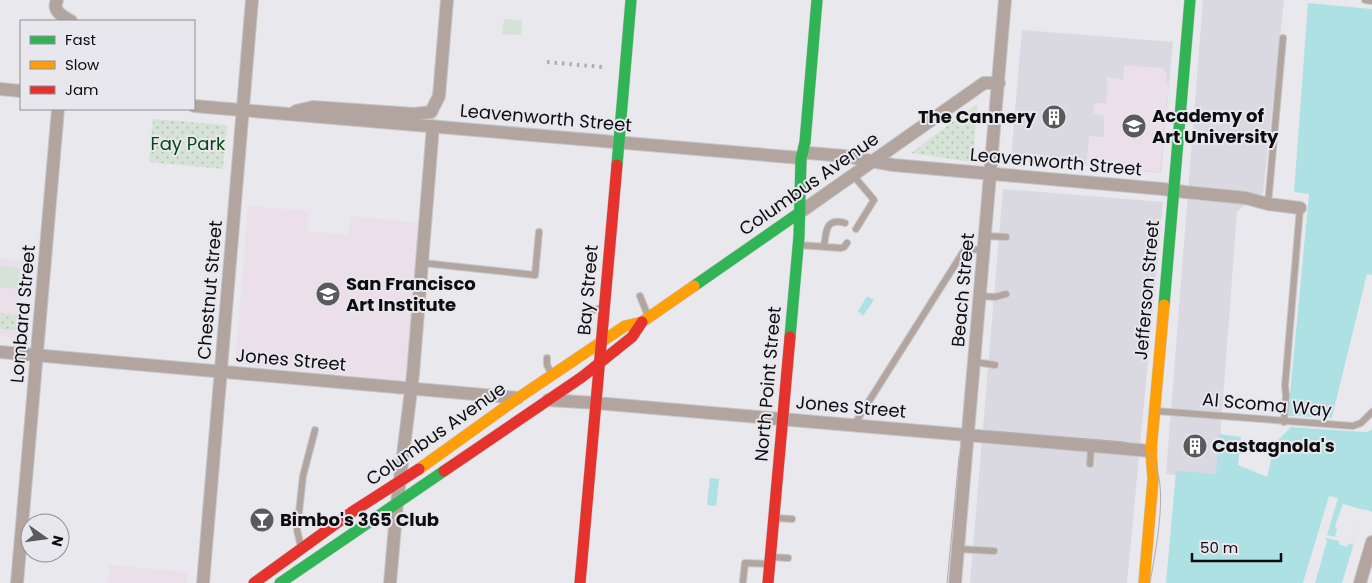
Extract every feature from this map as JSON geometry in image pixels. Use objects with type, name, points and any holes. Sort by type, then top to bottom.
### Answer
[{"type":"street","points":[[57,0],[56,10],[70,20]]},
{"type":"street","name":"Chestnut Street","points":[[203,583],[252,0]]},
{"type":"street","name":"Leavenworth Street","points":[[287,114],[313,107],[414,114],[431,112],[439,96],[447,0]]},
{"type":"street","name":"Bay Street","points":[[580,583],[631,0]]},
{"type":"street","name":"North Point Street","points":[[768,583],[798,245],[801,187],[808,168],[805,151],[817,0]]},
{"type":"street","name":"Beach Street","points":[[955,583],[1005,0]]},
{"type":"street","name":"Jefferson Street","points":[[1144,583],[1153,479],[1151,451],[1154,410],[1190,0]]},
{"type":"street","name":"Columbus Avenue","points":[[254,583],[352,512],[400,482],[518,398],[601,344],[625,326],[645,320],[799,214],[984,82],[999,83]]},
{"type":"street","points":[[0,89],[20,91]]},
{"type":"street","name":"Leavenworth Street","points":[[195,106],[618,142],[805,151],[871,161],[991,174],[1246,198],[1268,204],[1300,208]]},
{"type":"street","name":"Lombard Street","points":[[17,583],[58,110]]},
{"type":"street","points":[[390,583],[423,263],[433,126]]},
{"type":"street","name":"Columbus Avenue","points":[[280,583],[582,377],[632,337],[645,320]]},
{"type":"street","name":"Jones Street","points":[[0,352],[518,398]]},
{"type":"street","name":"Jones Street","points":[[548,400],[1151,451]]},
{"type":"street","points":[[1360,583],[1372,542]]},
{"type":"lane","points":[[1365,0],[1372,1]]},
{"type":"lane","points":[[1268,204],[1283,38]]},
{"type":"lane","points":[[853,175],[874,200],[856,229]]},
{"type":"lane","points":[[1284,422],[1285,386],[1300,208]]},
{"type":"lane","points":[[824,247],[828,227],[836,222],[845,223]]},
{"type":"lane","points":[[423,263],[535,275],[539,232]]},
{"type":"lane","points":[[986,236],[1006,238]]},
{"type":"lane","points":[[798,245],[837,248],[844,247],[847,243]]},
{"type":"lane","points":[[854,425],[965,249],[985,250]]},
{"type":"lane","points":[[980,296],[995,297],[1006,294]]},
{"type":"lane","points":[[640,296],[645,320]]},
{"type":"lane","points":[[584,314],[604,307]]},
{"type":"lane","points":[[547,358],[552,376]]},
{"type":"lane","points":[[975,362],[995,365]]},
{"type":"lane","name":"Al Scoma Way","points":[[1154,410],[1284,422],[1354,426],[1361,423],[1372,412]]},
{"type":"lane","points":[[301,548],[297,530],[302,476],[314,430]]},
{"type":"lane","points":[[1090,464],[1091,446]]},
{"type":"lane","points":[[774,518],[792,519]]},
{"type":"lane","points":[[958,549],[994,552]]},
{"type":"lane","points":[[743,581],[745,563],[788,558]]},
{"type":"shaded area","points":[[1203,0],[1284,0],[1263,193],[1237,211],[1217,480],[1166,474]]},
{"type":"shaded area","name":"The Cannery","points":[[1022,30],[1173,42],[1161,173],[1011,158]]},
{"type":"shaded area","name":"Academy of Art University","points":[[1124,65],[1163,68],[1167,73],[1166,82],[1169,82],[1160,172],[1086,165],[1089,136],[1104,137],[1104,116],[1093,113],[1094,103],[1107,103],[1107,77],[1123,80]]},
{"type":"shaded area","points":[[1003,189],[1163,202],[1127,583],[970,583]]},
{"type":"shaded area","name":"San Francisco Art Institute","points":[[248,206],[308,211],[307,231],[348,235],[351,216],[422,223],[408,381],[245,365],[237,360]]},
{"type":"shaded area","points":[[0,258],[24,261],[17,338],[0,336]]},
{"type":"shaded area","points":[[109,565],[188,572],[187,583],[108,583]]},
{"type":"green space","points":[[504,19],[522,20],[521,35],[502,34]]},
{"type":"green space","points":[[977,104],[973,162],[911,153]]},
{"type":"green space","name":"Fay Park","points":[[153,119],[227,125],[223,169],[149,162]]},
{"type":"green space","points":[[0,266],[20,268],[18,289],[0,287]]},
{"type":"green space","points":[[0,313],[17,315],[16,330],[0,329]]},
{"type":"water","points":[[1308,3],[1372,9],[1372,275],[1367,275],[1332,418],[1288,416],[1309,194],[1294,192]]},
{"type":"water","points":[[867,296],[874,300],[863,316],[858,311]]},
{"type":"water","points":[[1291,427],[1367,432],[1372,429],[1372,512],[1364,509],[1342,583],[1166,583],[1176,471],[1216,474],[1219,434],[1241,437],[1238,465],[1267,477],[1275,443]]},
{"type":"water","points":[[710,478],[719,479],[716,506],[707,505]]},
{"type":"pier","points":[[1367,274],[1372,275],[1372,278],[1369,277],[1334,420],[1288,419],[1288,416],[1332,418]]},
{"type":"pier","points":[[1290,424],[1366,430],[1372,426],[1372,429],[1367,432],[1291,427]]},
{"type":"pier","points":[[1329,496],[1338,498],[1327,535],[1335,537],[1337,528],[1335,527],[1343,504],[1364,510],[1353,545],[1349,543],[1347,547],[1339,544],[1339,541],[1326,538],[1327,541],[1315,583],[1303,583]]},
{"type":"tram line","points":[[947,583],[959,457],[971,440],[989,431],[1125,442],[1146,454],[1155,465],[1159,477],[1160,491],[1159,523],[1150,583]]},
{"type":"railway","points":[[547,62],[602,67]]},
{"type":"traffic: fast","points":[[617,165],[631,0]]},
{"type":"traffic: fast","points":[[790,337],[799,236],[801,159],[805,142],[817,0]]},
{"type":"traffic: fast","points":[[1164,305],[1190,0]]},
{"type":"traffic: fast","points":[[694,286],[799,213]]},
{"type":"traffic: fast","points":[[280,583],[444,471]]},
{"type":"traffic: slow","points":[[419,469],[518,398],[625,326],[642,322],[694,286]]},
{"type":"traffic: slow","points":[[1144,583],[1153,479],[1151,451],[1164,305]]},
{"type":"traffic: jam","points":[[580,583],[617,165]]},
{"type":"traffic: jam","points":[[444,471],[582,377],[632,337],[642,322]]},
{"type":"traffic: jam","points":[[768,583],[790,337]]},
{"type":"traffic: jam","points":[[254,583],[352,512],[419,469]]},
{"type":"place","name":"The Cannery","points":[[1054,117]]},
{"type":"place","name":"Academy of Art University","points":[[1134,126]]},
{"type":"place","name":"San Francisco Art Institute","points":[[328,294]]},
{"type":"place","name":"Castagnola's","points":[[1195,446]]},
{"type":"place","name":"Bimbo's 365 Club","points":[[262,520]]}]
